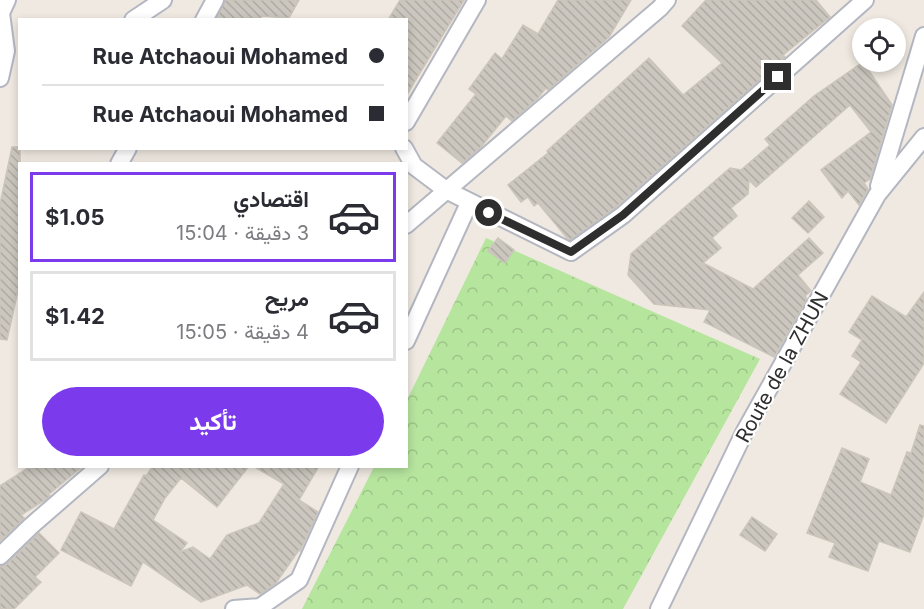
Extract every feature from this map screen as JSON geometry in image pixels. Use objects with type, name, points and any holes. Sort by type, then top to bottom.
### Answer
[{"type":"street","points":[[136,18],[163,0]]},
{"type":"street","points":[[205,18],[215,0]]},
{"type":"street","points":[[408,119],[477,0]]},
{"type":"street","points":[[408,223],[667,0]]},
{"type":"street","points":[[405,150],[414,166],[447,190],[571,252],[623,215],[865,0]]},
{"type":"street","points":[[0,78],[13,50],[3,9]]},
{"type":"street","points":[[877,195],[924,36]]},
{"type":"street","name":"Route de la ZHUN","points":[[659,609],[744,433],[877,195],[924,137]]},
{"type":"street","points":[[408,337],[469,203]]},
{"type":"street","points":[[0,556],[98,468]]},
{"type":"street","points":[[234,609],[260,608],[299,580],[349,468]]},
{"type":"green space","points":[[486,238],[760,359],[623,609],[302,609],[373,468],[408,468],[408,398]]},
{"type":"building","points":[[225,0],[299,0],[289,18],[262,16],[261,18],[217,18]]},
{"type":"building","points":[[400,0],[464,0],[408,93],[408,18],[389,18]]},
{"type":"building","points":[[558,0],[631,0],[609,37],[548,90],[546,88],[512,121],[506,116],[481,147],[462,163],[437,143],[476,94],[469,89],[495,53],[502,59],[523,25],[538,34]]},
{"type":"building","points":[[706,0],[816,0],[830,17],[783,55],[785,57],[616,207],[570,240],[538,203],[534,206],[528,197],[521,202],[508,185],[548,153],[547,151],[649,58],[683,95],[722,63],[682,26]]},
{"type":"building","points":[[852,70],[852,72],[870,72],[892,105],[870,179],[864,183],[868,189],[859,205],[848,191],[842,198],[821,170],[871,132],[850,105],[756,187],[749,180],[748,194],[731,208],[737,216],[712,238],[721,248],[703,263],[753,289],[809,238],[823,253],[798,275],[811,291],[805,296],[807,299],[774,357],[704,322],[710,310],[654,304],[628,275],[631,254],[730,168],[741,170],[770,145],[765,139],[814,96]]},
{"type":"building","points":[[12,147],[18,147],[20,162],[18,162],[18,291],[7,340],[0,339],[0,204]]},
{"type":"building","points":[[809,201],[824,217],[808,233],[792,218]]},
{"type":"building","points":[[498,238],[514,250],[505,263],[488,251]]},
{"type":"building","points":[[924,292],[924,363],[886,423],[840,394],[861,362],[852,356],[862,340],[849,332],[872,296],[906,317]]},
{"type":"building","points":[[920,425],[924,426],[924,514],[910,552],[879,541],[868,571],[829,557],[835,543],[807,533],[842,448],[869,459],[860,482],[891,495],[907,452],[911,453]]},
{"type":"building","points":[[28,468],[81,468],[45,500],[21,515],[24,518],[0,541],[0,486]]},
{"type":"building","points":[[152,468],[247,468],[217,507],[181,478],[165,498],[153,520],[187,543],[180,552],[193,547],[210,559],[227,535],[259,523],[284,484],[256,468],[318,468],[299,500],[318,512],[300,551],[276,583],[260,594],[247,585],[201,602],[143,562],[131,586],[61,550],[81,512],[114,529],[144,475],[146,476]]},
{"type":"building","points":[[752,517],[777,534],[765,551],[740,535]]},
{"type":"building","points":[[39,533],[59,553],[35,577],[41,582],[14,609],[0,609],[0,566],[7,564]]},
{"type":"route","points":[[489,213],[571,252],[623,215],[778,77]]}]
